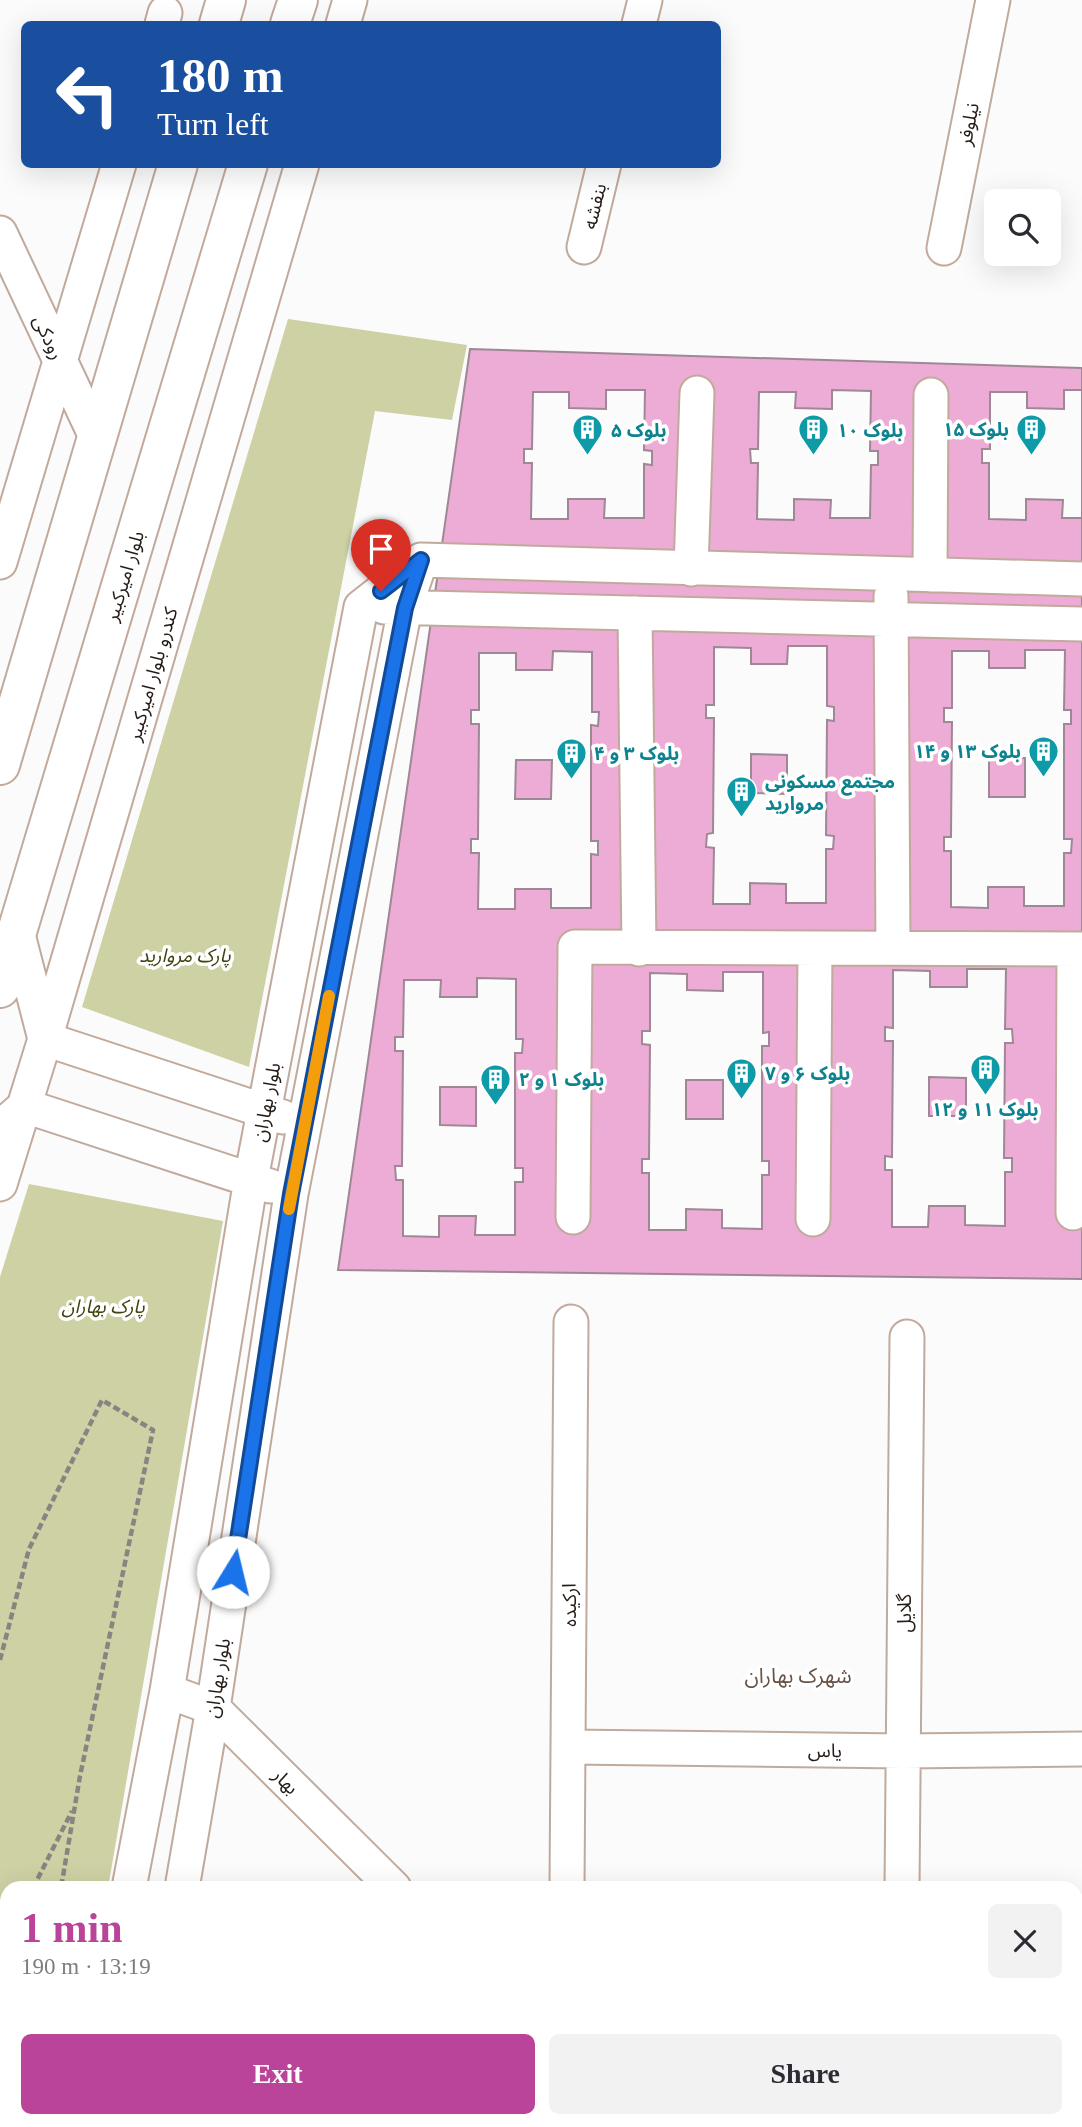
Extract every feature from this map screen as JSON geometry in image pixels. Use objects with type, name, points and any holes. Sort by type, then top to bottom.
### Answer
[{"type":"main road","points":[[220,21],[226,0]]},
{"type":"main road","points":[[291,21],[298,0]]},
{"type":"main road","points":[[0,765],[177,168]]},
{"type":"main road","name":"بلوار امیرکبیر","points":[[0,988],[247,168]]},
{"type":"street","points":[[344,21],[350,0]]},
{"type":"street","points":[[640,21],[645,0]]},
{"type":"street","name":"نیلوفر","points":[[944,248],[993,0]]},
{"type":"street","points":[[0,562],[118,168]]},
{"type":"street","name":"کندرو بلوار امیرکبیر","points":[[0,1184],[46,1038],[301,168]]},
{"type":"street","name":"بنفشه","points":[[584,247],[603,168]]},
{"type":"street","name":"رودکی","points":[[0,233],[97,440]]},
{"type":"street","points":[[691,569],[697,393]]},
{"type":"street","points":[[930,575],[931,395]]},
{"type":"street","points":[[361,607],[421,560],[1082,579]]},
{"type":"street","name":"بلوار بهاران","points":[[183,1881],[213,1707],[291,1194],[405,608],[421,560]]},
{"type":"street","points":[[891,572],[893,948]]},
{"type":"street","points":[[361,607],[1082,624]]},
{"type":"street","name":"بلوار بهاران","points":[[130,1881],[167,1691],[251,1180],[361,607]]},
{"type":"street","points":[[635,613],[639,949]]},
{"type":"street","points":[[18,931],[46,1038],[264,1109],[304,1125]]},
{"type":"street","points":[[573,1217],[575,947],[1078,949],[1073,1213]]},
{"type":"street","points":[[813,1219],[815,948]]},
{"type":"street","points":[[0,1128],[24,1106],[291,1194]]},
{"type":"street","name":"ارکیده","points":[[567,1881],[571,1322]]},
{"type":"street","name":"گلایل","points":[[902,1881],[907,1337]]},
{"type":"street","name":"بهار","points":[[167,1691],[213,1707],[387,1881]]},
{"type":"street","name":"یاس","points":[[568,1747],[903,1751],[1082,1749]]},
{"type":"path","points":[[0,1660],[29,1549],[102,1400],[153,1430],[75,1804],[62,1881]]},
{"type":"path","points":[[36,1881],[75,1804]]},
{"type":"green space","name":"پارک مروارید","points":[[288,319],[467,345],[452,420],[375,411],[249,1067],[82,1007]]},
{"type":"green space","name":"پارک بهاران","points":[[29,1184],[223,1221],[109,1881],[0,1881],[0,1277]]},
{"type":"building","name":"مجتمع مسکونی مروارید","points":[[470,349],[1082,368],[1082,1279],[338,1270]]},
{"type":"building","name":"بلوک ۵","points":[[606,390],[645,390],[644,450],[652,451],[652,465],[644,464],[644,518],[604,518],[605,499],[568,499],[568,519],[531,519],[532,463],[524,463],[524,449],[532,449],[533,392],[569,392],[569,408],[606,409]]},
{"type":"building","name":"بلوک ۱۰","points":[[832,390],[871,391],[870,451],[878,451],[878,465],[871,465],[870,518],[830,518],[831,500],[794,499],[794,520],[757,519],[758,463],[751,463],[750,449],[758,449],[759,392],[796,392],[795,408],[832,409]]},
{"type":"building","name":"بلوک ۱۵","points":[[1064,390],[1082,390],[1082,518],[1062,518],[1063,500],[1026,499],[1026,520],[989,519],[989,463],[982,463],[982,449],[990,449],[990,392],[1027,392],[1027,408],[1064,409]]},
{"type":"building","points":[[788,646],[827,646],[827,706],[834,707],[834,721],[827,720],[826,835],[834,836],[833,849],[826,849],[826,903],[786,903],[786,884],[750,883],[750,904],[713,904],[714,848],[706,847],[707,834],[713,833],[714,718],[706,718],[706,705],[714,705],[714,647],[751,648],[751,664],[787,664]],"holes":[[[751,754],[787,755],[787,794],[751,793]]]},
{"type":"building","name":"بلوک ۱۳ و ۱۴","points":[[1025,650],[1065,650],[1064,710],[1071,710],[1071,724],[1064,724],[1064,839],[1072,839],[1071,853],[1064,853],[1064,906],[1024,906],[1024,887],[988,887],[988,908],[951,907],[951,851],[944,851],[944,837],[951,837],[952,722],[944,722],[944,708],[952,708],[952,651],[989,651],[989,668],[1025,668]],"holes":[[[989,758],[1025,758],[1025,797],[989,797]]]},
{"type":"building","name":"بلوک ۳ و ۴","points":[[553,651],[592,652],[592,712],[599,712],[598,726],[591,725],[591,841],[598,841],[598,855],[591,854],[591,908],[551,908],[551,889],[515,889],[515,909],[478,909],[479,853],[471,853],[471,839],[478,839],[479,724],[471,724],[471,710],[479,710],[479,653],[516,653],[516,670],[552,670]],"holes":[[[516,760],[552,760],[551,799],[515,799]]]},
{"type":"building","name":"بلوک ۱۱ و ۱۲","points":[[967,969],[1006,969],[1005,1029],[1012,1029],[1013,1043],[1005,1043],[1004,1158],[1012,1158],[1012,1172],[1005,1172],[1005,1226],[965,1225],[965,1206],[929,1206],[928,1227],[892,1227],[892,1170],[885,1170],[885,1156],[892,1157],[893,1041],[885,1041],[885,1027],[893,1028],[893,970],[930,971],[930,987],[967,987]],"holes":[[[929,1077],[966,1078],[966,1116],[929,1116]]]},
{"type":"building","name":"بلوک ۶ و ۷","points":[[723,972],[763,972],[763,1033],[769,1032],[769,1046],[762,1046],[762,1161],[769,1161],[769,1175],[762,1175],[762,1229],[722,1228],[722,1210],[686,1209],[686,1230],[649,1230],[649,1173],[642,1173],[642,1159],[649,1159],[650,1045],[642,1044],[642,1031],[650,1031],[650,973],[687,974],[687,990],[723,991]],"holes":[[[686,1080],[723,1080],[723,1119],[686,1119]]]},
{"type":"building","name":"بلوک ۱ و ۲","points":[[477,978],[516,979],[516,1039],[523,1039],[522,1053],[515,1053],[515,1168],[523,1168],[523,1182],[515,1182],[515,1235],[475,1235],[476,1216],[439,1216],[439,1237],[403,1236],[403,1180],[396,1180],[395,1166],[402,1166],[403,1051],[395,1051],[395,1037],[403,1037],[404,980],[441,980],[440,997],[477,997]],"holes":[[[440,1087],[476,1087],[476,1126],[440,1125]]]},
{"type":"slow traffic","points":[[289,1209],[329,996]]},
{"type":"place","name":"بلوک ۱۵","points":[[1032,456]]},
{"type":"place","name":"بلوک ۵","points":[[588,457]]},
{"type":"place","name":"بلوک ۱۰","points":[[814,457]]},
{"type":"place","name":"بلوک ۱۳ و ۱۴","points":[[1044,778]]},
{"type":"place","name":"بلوک ۳ و ۴","points":[[571,780]]},
{"type":"place","name":"مجتمع مسکونی مروارید","points":[[742,819]]},
{"type":"place","name":"بلوک ۱۱ و ۱۲","points":[[985,1097]]},
{"type":"place","name":"بلوک ۶ و ۷","points":[[742,1100]]},
{"type":"place","name":"بلوک ۱ و ۲","points":[[496,1106]]},
{"type":"district","name":"شهرک بهاران","points":[[798,1676]]},
{"type":"route","points":[[233,1572],[295,1171],[405,608],[421,560],[381,591]]}]
